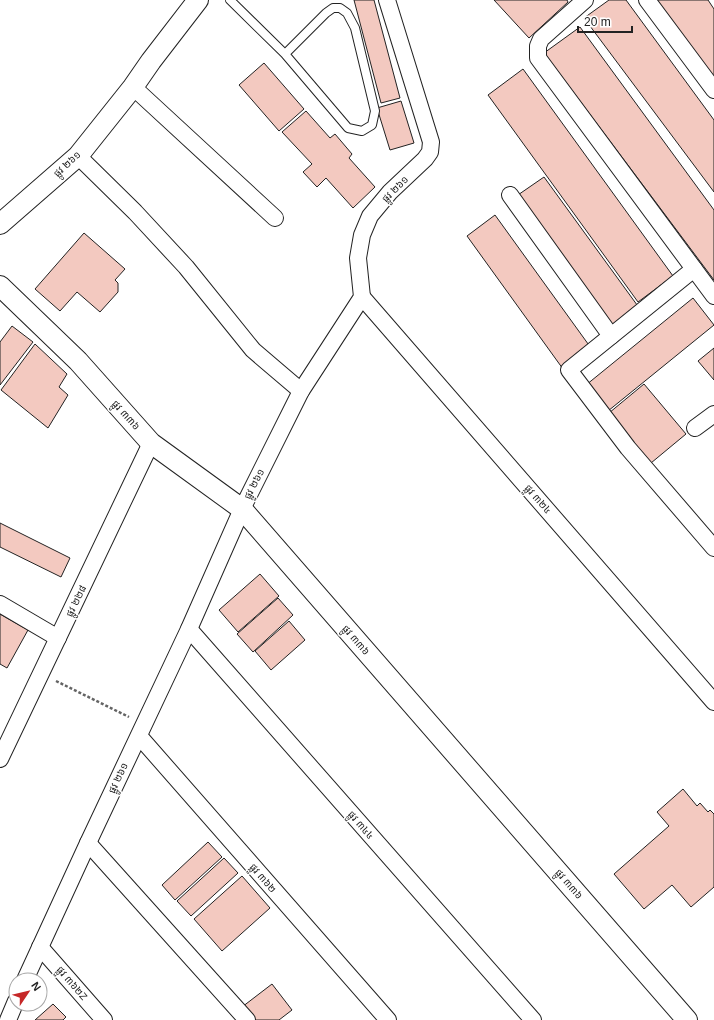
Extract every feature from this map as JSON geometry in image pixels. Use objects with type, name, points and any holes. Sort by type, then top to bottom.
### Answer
[{"type":"street","name":"ផ្លូវ ២៦១","points":[[0,224],[78,156],[133,87],[198,0]]},
{"type":"street","name":"ផ្លូវ ២៦១","points":[[29,972],[88,842],[189,629],[242,509],[301,391],[362,297],[358,258],[362,235],[370,216],[390,192],[426,159],[430,152],[430,142],[387,0]]},
{"type":"street","points":[[647,0],[714,90]]},
{"type":"street","points":[[583,1],[541,39],[538,46],[538,58],[714,296]]},
{"type":"street","points":[[133,87],[275,218]]},
{"type":"street","points":[[78,156],[135,212],[186,268],[253,350],[301,391]]},
{"type":"street","points":[[510,195],[611,336]]},
{"type":"street","points":[[694,269],[569,370],[628,448],[714,548]]},
{"type":"street","name":"ផ្លូវ ៣៣៦","points":[[0,286],[78,361],[152,443],[242,509],[687,1020]]},
{"type":"street","name":"ផ្លូវ ៣២៤","points":[[362,297],[714,702]]},
{"type":"street","points":[[695,428],[714,414]]},
{"type":"street","name":"ផ្លូវ ២២៨","points":[[0,759],[152,443]]},
{"type":"street","points":[[0,604],[58,638]]},
{"type":"street","name":"ផ្លូវ ៣៤៤","points":[[189,629],[533,1020]]},
{"type":"street","name":"ផ្លូវ ៣៦២","points":[[141,730],[388,1020]]},
{"type":"street","points":[[88,842],[247,1020]]},
{"type":"street","name":"ផ្លូវ ៣៦២Z","points":[[40,947],[104,1020]]},
{"type":"lane","points":[[230,0],[285,54],[348,128],[362,131],[372,125],[374,111],[355,28],[347,13],[340,8],[333,8],[326,13],[285,54]]},
{"type":"path","points":[[41,674],[141,730]]},
{"type":"building","points":[[354,0],[374,0],[400,98],[381,103]]},
{"type":"building","points":[[494,0],[567,0],[568,2],[529,38]]},
{"type":"building","points":[[609,0],[626,0],[714,120],[714,192],[584,18]]},
{"type":"building","points":[[653,0],[708,0],[714,9],[714,81]]},
{"type":"building","points":[[580,27],[714,210],[714,280],[544,53]]},
{"type":"building","points":[[264,63],[304,109],[279,131],[239,85]]},
{"type":"building","points":[[523,69],[673,276],[638,302],[488,95]]},
{"type":"building","points":[[401,101],[414,143],[390,150],[377,108]]},
{"type":"building","points":[[306,111],[330,138],[335,134],[352,154],[349,158],[375,187],[353,208],[326,178],[317,187],[303,172],[312,164],[282,132]]},
{"type":"building","points":[[544,177],[640,309],[611,330],[515,197]]},
{"type":"building","points":[[495,215],[591,348],[563,369],[467,236]]},
{"type":"building","points":[[84,233],[125,269],[115,280],[118,283],[118,292],[100,312],[77,292],[60,311],[35,289]]},
{"type":"building","points":[[693,298],[714,325],[608,411],[586,385]]},
{"type":"building","points":[[12,326],[33,342],[0,385],[0,342]]},
{"type":"building","points":[[35,344],[67,374],[59,387],[68,395],[48,428],[1,390]]},
{"type":"building","points":[[714,348],[714,380],[698,361]]},
{"type":"building","points":[[644,384],[686,434],[651,463],[609,413]]},
{"type":"building","points":[[0,523],[70,558],[61,577],[0,547]]},
{"type":"building","points":[[260,574],[279,596],[238,632],[219,610]]},
{"type":"building","points":[[278,598],[293,615],[253,652],[237,634]]},
{"type":"building","points":[[0,614],[28,630],[7,668],[0,664]]},
{"type":"building","points":[[289,621],[305,640],[271,670],[255,651]]},
{"type":"building","points":[[683,789],[697,806],[700,803],[708,812],[710,810],[714,814],[714,887],[691,907],[672,885],[644,909],[614,874],[669,826],[657,812]]},
{"type":"building","points":[[208,842],[222,857],[175,900],[162,885]]},
{"type":"building","points":[[224,858],[238,873],[191,916],[177,901]]},
{"type":"building","points":[[242,876],[270,908],[222,951],[194,919]]},
{"type":"building","points":[[272,984],[292,1010],[279,1020],[252,1020],[242,1007]]},
{"type":"building","points":[[53,1004],[66,1017],[63,1020],[35,1020],[44,1012],[48,1012],[48,1008]]}]
